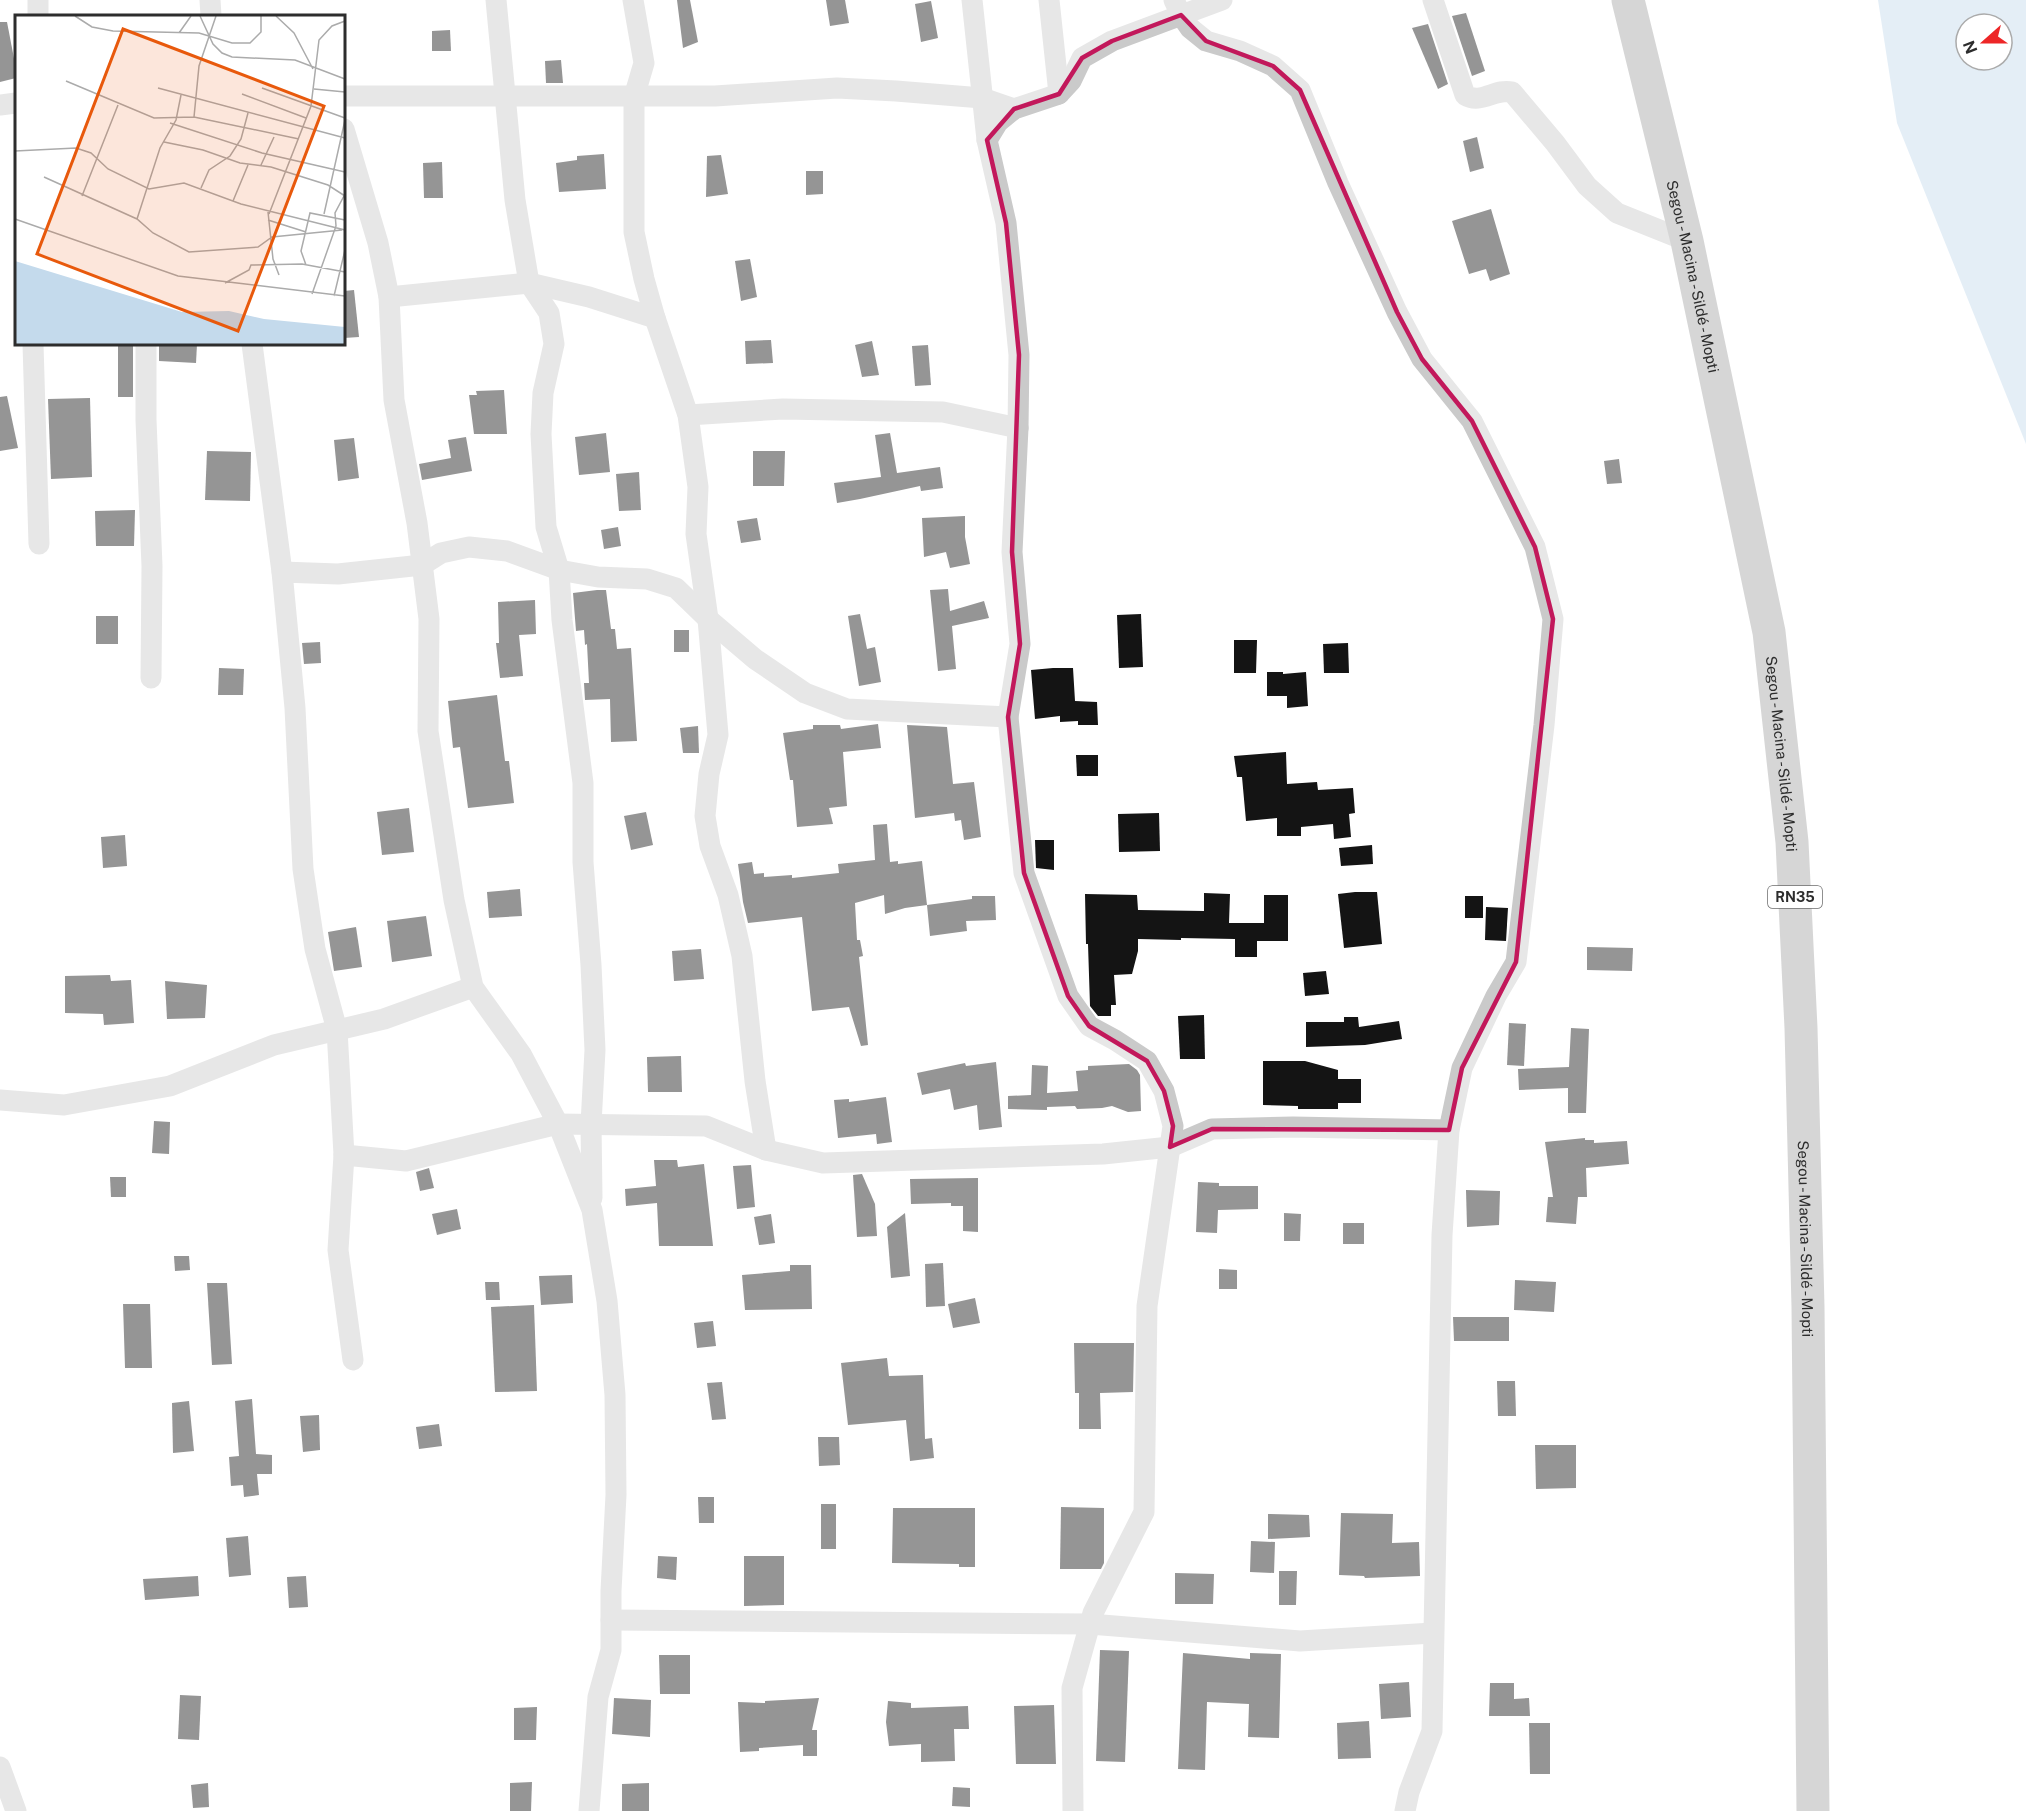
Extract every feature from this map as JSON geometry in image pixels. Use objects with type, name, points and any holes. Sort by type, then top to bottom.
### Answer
[{"type":"main road","name":"Segou - Macina - Sildé - Mopti","points":[[1628,0],[1687,241],[1769,632],[1792,842],[1801,1028],[1808,1284],[1813,1811]]},
{"type":"street","points":[[210,0],[211,15]]},
{"type":"street","points":[[496,0],[515,200],[529,283],[549,313],[554,344],[543,393],[541,434],[546,527],[560,570],[562,620],[583,783],[584,862],[595,1050],[591,1125],[592,1210],[607,1301],[615,1395],[616,1495],[611,1650],[598,1697],[589,1811]]},
{"type":"street","points":[[633,0],[644,63],[634,97],[634,232],[655,318],[688,415],[698,487],[696,534],[708,619],[718,735],[709,774],[705,816],[710,846],[728,895],[742,956],[755,1081],[766,1150]]},
{"type":"street","points":[[972,0],[987,140],[1007,234],[1019,355],[1012,552],[1020,644],[1008,717],[1024,873],[1068,996],[1089,1026],[1147,1061],[1164,1091],[1173,1126],[1147,1306],[1144,1512],[1093,1613],[1072,1688],[1073,1811]]},
{"type":"street","points":[[1049,0],[1059,94]]},
{"type":"street","points":[[987,140],[998,122],[1014,109],[1059,94],[1071,81],[1082,58],[1178,8],[1222,0]]},
{"type":"street","points":[[1433,0],[1465,95],[1471,99],[1478,99],[1505,91],[1512,92],[1555,143],[1587,186],[1617,213],[1687,241]]},
{"type":"street","points":[[1178,8],[1190,28],[1206,41],[1240,51],[1273,66],[1300,90],[1338,183],[1397,312],[1422,359],[1472,421],[1535,548],[1553,619],[1544,725],[1516,962],[1496,996],[1462,1068],[1449,1130],[1442,1235],[1432,1731],[1405,1811]]},
{"type":"street","points":[[345,96],[715,96],[837,88],[982,98],[1014,109]]},
{"type":"street","points":[[0,105],[15,103]]},
{"type":"street","points":[[345,132],[378,243],[389,297],[394,400],[417,523],[429,620],[428,731],[454,900],[473,987],[521,1054],[558,1124],[592,1210]]},
{"type":"street","points":[[389,297],[529,283],[589,297],[655,318]]},
{"type":"street","points":[[33,345],[39,544]]},
{"type":"street","points":[[146,345],[146,420],[152,566],[151,678]]},
{"type":"street","points":[[252,345],[282,572],[295,708],[303,869],[315,949],[337,1030],[344,1155],[339,1250],[353,1360]]},
{"type":"street","points":[[688,415],[783,409],[943,412],[1018,428]]},
{"type":"street","points":[[282,572],[338,574],[422,565],[441,553],[469,547],[507,551],[560,570],[598,577],[647,579],[676,588],[755,659],[805,693],[847,709],[1008,717]]},
{"type":"street","points":[[0,1100],[64,1106],[170,1086],[274,1045],[384,1019],[473,987]]},
{"type":"street","points":[[344,1155],[406,1161],[558,1124],[706,1126],[766,1150],[823,1163],[1103,1154],[1170,1148],[1212,1129],[1293,1127],[1449,1130]]},
{"type":"street","points":[[611,1620],[1090,1624],[1300,1641],[1433,1633]]},
{"type":"street","points":[[0,1767],[16,1811]]},
{"type":"highlighted area","points":[[1181,15],[1206,41],[1273,66],[1300,90],[1397,312],[1422,359],[1472,421],[1535,547],[1553,619],[1516,962],[1462,1068],[1449,1130],[1212,1129],[1170,1147],[1173,1126],[1164,1091],[1147,1061],[1089,1026],[1068,996],[1024,873],[1008,717],[1020,644],[1012,552],[1019,355],[1006,223],[987,140],[1014,109],[1059,94],[1082,58],[1112,41]]},
{"type":"water","points":[[1878,0],[2026,0],[2026,444],[1897,123]]},
{"type":"building","points":[[677,0],[690,0],[698,42],[683,48]]},
{"type":"building","points":[[826,0],[845,0],[849,23],[830,26]]},
{"type":"building","points":[[931,1],[938,38],[921,42],[915,4]]},
{"type":"building","points":[[1466,13],[1485,71],[1472,76],[1452,16]]},
{"type":"building","points":[[0,22],[7,22],[15,64],[15,78],[0,82]]},
{"type":"building","points":[[1428,24],[1448,84],[1438,89],[1412,28]]},
{"type":"building","points":[[450,30],[451,51],[432,51],[432,31]]},
{"type":"building","points":[[561,60],[563,83],[546,83],[545,61]]},
{"type":"building","points":[[1477,137],[1484,168],[1470,172],[1463,141]]},
{"type":"building","points":[[604,154],[606,189],[559,192],[556,163],[577,160],[577,156]]},
{"type":"building","points":[[721,155],[728,194],[706,197],[707,156]]},
{"type":"building","points":[[442,162],[443,198],[424,198],[423,163]]},
{"type":"building","points":[[806,171],[823,171],[823,194],[806,195]]},
{"type":"building","points":[[1491,209],[1510,274],[1490,281],[1486,269],[1469,274],[1452,221]]},
{"type":"building","points":[[750,259],[757,297],[741,301],[735,261]]},
{"type":"building","points":[[354,290],[359,337],[345,338],[345,291]]},
{"type":"building","points":[[771,340],[773,363],[746,364],[745,341]]},
{"type":"building","points":[[872,341],[879,375],[862,377],[855,345]]},
{"type":"building","points":[[118,345],[133,345],[133,397],[118,397]]},
{"type":"building","points":[[159,345],[197,345],[196,363],[159,361]]},
{"type":"building","points":[[928,345],[931,385],[915,386],[912,346]]},
{"type":"building","points":[[504,390],[507,434],[474,434],[469,395],[477,395],[476,391]]},
{"type":"building","points":[[7,396],[18,448],[0,451],[0,397]]},
{"type":"building","points":[[90,398],[92,477],[51,479],[48,399]]},
{"type":"building","points":[[606,433],[610,472],[579,475],[575,437]]},
{"type":"building","points":[[890,433],[897,473],[940,467],[943,488],[921,491],[920,486],[837,503],[834,483],[881,477],[875,435]]},
{"type":"building","points":[[466,437],[472,471],[422,480],[419,464],[451,458],[448,440]]},
{"type":"building","points":[[354,438],[359,478],[338,481],[334,440]]},
{"type":"building","points":[[207,451],[251,452],[250,501],[205,500]]},
{"type":"building","points":[[753,451],[785,451],[784,486],[753,486]]},
{"type":"building","points":[[1619,459],[1622,483],[1607,484],[1604,461]]},
{"type":"building","points":[[639,472],[641,510],[619,511],[616,474]]},
{"type":"building","points":[[135,510],[134,546],[96,546],[95,511]]},
{"type":"building","points":[[965,516],[965,537],[970,564],[950,568],[946,552],[924,557],[922,518]]},
{"type":"building","points":[[757,518],[761,540],[741,543],[737,521]]},
{"type":"building","points":[[618,527],[621,546],[604,549],[601,530]]},
{"type":"building","points":[[948,589],[950,611],[984,601],[989,618],[952,626],[956,669],[938,671],[930,590]]},
{"type":"building","points":[[606,590],[611,629],[615,629],[617,649],[631,648],[637,741],[611,742],[610,699],[585,700],[584,683],[589,683],[587,644],[585,645],[584,630],[576,631],[573,593]]},
{"type":"building","points":[[535,600],[536,634],[519,635],[523,676],[500,678],[496,643],[499,643],[498,602]]},
{"type":"building","points":[[860,614],[867,649],[875,647],[881,682],[859,686],[848,616]]},
{"type":"building","points":[[1141,614],[1143,667],[1119,668],[1117,615]]},
{"type":"building","points":[[96,616],[118,616],[118,644],[96,644]]},
{"type":"building","points":[[674,630],[689,630],[689,652],[674,652]]},
{"type":"building","points":[[1234,640],[1257,640],[1256,673],[1234,673]]},
{"type":"building","points":[[320,642],[321,663],[304,664],[302,643]]},
{"type":"building","points":[[1348,643],[1349,673],[1324,673],[1323,644]]},
{"type":"building","points":[[219,668],[244,669],[243,695],[218,695]]},
{"type":"building","points":[[1073,668],[1075,701],[1097,702],[1098,725],[1078,725],[1078,721],[1060,722],[1060,716],[1035,719],[1031,670]]},
{"type":"building","points":[[1267,672],[1283,672],[1283,674],[1306,672],[1308,706],[1287,708],[1287,696],[1267,696]]},
{"type":"building","points":[[497,695],[505,761],[509,761],[514,803],[468,808],[460,747],[453,748],[448,701]]},
{"type":"building","points":[[878,724],[881,748],[843,752],[847,806],[829,808],[833,824],[797,827],[793,780],[790,780],[783,733],[813,729],[813,725],[840,725],[841,729]]},
{"type":"building","points":[[907,725],[947,727],[953,784],[974,782],[981,837],[964,840],[961,820],[955,821],[954,813],[915,818]]},
{"type":"building","points":[[698,726],[699,753],[683,753],[680,728]]},
{"type":"building","points":[[1286,752],[1287,784],[1317,782],[1318,790],[1353,788],[1355,813],[1349,814],[1351,837],[1334,839],[1333,824],[1301,827],[1301,836],[1277,836],[1277,818],[1246,821],[1242,777],[1237,777],[1234,756]]},
{"type":"building","points":[[1076,755],[1098,755],[1098,776],[1077,776]]},
{"type":"building","points":[[409,808],[414,852],[382,855],[377,812]]},
{"type":"building","points":[[646,812],[653,845],[631,850],[624,816]]},
{"type":"building","points":[[1159,813],[1160,851],[1119,852],[1118,814]]},
{"type":"building","points":[[887,824],[890,862],[898,861],[898,864],[922,861],[927,905],[885,914],[884,895],[855,903],[857,940],[860,940],[863,956],[859,957],[868,1045],[861,1046],[849,1007],[812,1011],[802,917],[748,923],[738,864],[752,862],[754,874],[764,873],[764,877],[792,875],[792,878],[839,873],[838,864],[875,860],[873,825]]},
{"type":"building","points":[[125,835],[127,866],[103,868],[101,837]]},
{"type":"building","points":[[1035,840],[1054,840],[1054,870],[1036,868]]},
{"type":"building","points":[[1372,845],[1373,864],[1341,866],[1339,848]]},
{"type":"building","points":[[520,889],[522,916],[489,918],[487,892]]},
{"type":"building","points":[[1377,892],[1382,944],[1344,948],[1338,894]]},
{"type":"building","points":[[1204,893],[1230,894],[1229,923],[1264,923],[1264,895],[1288,895],[1288,941],[1257,941],[1257,957],[1235,957],[1235,939],[1138,939],[1138,951],[1132,974],[1114,975],[1116,1005],[1111,1005],[1111,1016],[1098,1016],[1090,1006],[1085,894],[1137,895],[1138,910],[1204,911]]},
{"type":"building","points":[[972,896],[995,896],[996,920],[966,921],[967,931],[930,936],[927,905],[972,899]]},
{"type":"building","points":[[1465,896],[1483,896],[1483,918],[1465,918]]},
{"type":"building","points":[[1486,907],[1508,908],[1506,941],[1485,940]]},
{"type":"building","points":[[426,916],[432,956],[392,962],[387,921]]},
{"type":"building","points":[[356,927],[362,967],[334,971],[328,932]]},
{"type":"building","points":[[1587,947],[1633,948],[1632,971],[1587,970]]},
{"type":"building","points":[[701,949],[704,979],[674,981],[672,951]]},
{"type":"building","points":[[1326,971],[1329,994],[1305,996],[1303,973]]},
{"type":"building","points":[[110,975],[111,981],[131,980],[134,1023],[104,1025],[103,1014],[65,1013],[65,976]]},
{"type":"building","points":[[165,981],[207,985],[205,1018],[167,1019]]},
{"type":"building","points":[[1204,1015],[1205,1059],[1180,1059],[1178,1016]]},
{"type":"building","points":[[1344,1017],[1358,1017],[1359,1027],[1399,1021],[1402,1039],[1365,1045],[1306,1047],[1306,1022],[1344,1022]]},
{"type":"building","points":[[1509,1023],[1526,1024],[1524,1066],[1507,1065]]},
{"type":"building","points":[[1571,1028],[1589,1029],[1586,1113],[1568,1113],[1568,1088],[1519,1090],[1518,1069],[1569,1067]]},
{"type":"building","points":[[681,1056],[682,1092],[648,1092],[647,1057]]},
{"type":"building","points":[[1263,1061],[1305,1061],[1338,1070],[1338,1079],[1361,1079],[1361,1103],[1338,1103],[1338,1109],[1298,1109],[1298,1106],[1263,1105]]},
{"type":"building","points":[[996,1062],[1002,1127],[979,1130],[977,1105],[954,1110],[950,1089],[922,1095],[917,1073],[965,1063],[966,1066]]},
{"type":"building","points":[[1129,1064],[1140,1075],[1141,1111],[1128,1112],[1112,1106],[1077,1109],[1075,1106],[1047,1107],[1047,1110],[1008,1109],[1008,1096],[1031,1095],[1032,1065],[1048,1066],[1047,1093],[1078,1091],[1076,1071],[1088,1070],[1088,1066]]},
{"type":"building","points":[[886,1097],[892,1142],[877,1144],[876,1134],[838,1138],[834,1100],[849,1099],[849,1102]]},
{"type":"building","points":[[154,1121],[170,1122],[169,1154],[152,1153]]},
{"type":"building","points":[[1585,1138],[1585,1140],[1594,1140],[1594,1143],[1627,1141],[1629,1164],[1586,1168],[1587,1197],[1578,1197],[1576,1224],[1546,1222],[1548,1197],[1553,1197],[1545,1142]]},
{"type":"building","points":[[654,1160],[677,1160],[678,1167],[704,1164],[713,1246],[659,1246],[657,1203],[626,1206],[625,1189],[656,1186]]},
{"type":"building","points":[[751,1165],[755,1207],[737,1209],[733,1166]]},
{"type":"building","points":[[429,1168],[434,1188],[420,1191],[416,1172]]},
{"type":"building","points":[[862,1174],[875,1204],[877,1236],[857,1237],[853,1175]]},
{"type":"building","points":[[110,1177],[126,1177],[126,1197],[111,1197]]},
{"type":"building","points":[[978,1178],[978,1232],[963,1231],[963,1206],[951,1206],[951,1203],[911,1204],[910,1179]]},
{"type":"building","points":[[1198,1182],[1219,1183],[1219,1186],[1258,1186],[1258,1209],[1218,1210],[1217,1233],[1196,1232]]},
{"type":"building","points":[[1466,1190],[1500,1191],[1499,1225],[1467,1227]]},
{"type":"building","points":[[457,1209],[461,1229],[437,1235],[432,1214]]},
{"type":"building","points":[[905,1213],[910,1276],[891,1278],[887,1227]]},
{"type":"building","points":[[1284,1213],[1301,1214],[1300,1241],[1284,1241]]},
{"type":"building","points":[[771,1214],[775,1243],[759,1245],[754,1217]]},
{"type":"building","points":[[1343,1223],[1364,1223],[1364,1244],[1343,1244]]},
{"type":"building","points":[[174,1256],[189,1256],[190,1270],[175,1271]]},
{"type":"building","points":[[943,1263],[945,1306],[926,1307],[925,1264]]},
{"type":"building","points":[[790,1265],[811,1265],[812,1309],[745,1310],[742,1275],[790,1271]]},
{"type":"building","points":[[1219,1269],[1237,1270],[1237,1289],[1219,1289]]},
{"type":"building","points":[[572,1275],[573,1303],[541,1305],[539,1276]]},
{"type":"building","points":[[1515,1280],[1556,1282],[1554,1312],[1514,1310]]},
{"type":"building","points":[[485,1282],[499,1282],[500,1300],[486,1300]]},
{"type":"building","points":[[207,1283],[227,1283],[232,1364],[212,1365]]},
{"type":"building","points":[[975,1298],[980,1323],[953,1328],[948,1304]]},
{"type":"building","points":[[123,1304],[150,1304],[152,1368],[125,1368]]},
{"type":"building","points":[[534,1305],[537,1391],[495,1392],[491,1307]]},
{"type":"building","points":[[1453,1317],[1509,1317],[1509,1341],[1454,1341]]},
{"type":"building","points":[[713,1321],[716,1346],[697,1348],[694,1323]]},
{"type":"building","points":[[1074,1343],[1134,1343],[1133,1392],[1100,1393],[1101,1429],[1079,1429],[1079,1393],[1075,1393]]},
{"type":"building","points":[[887,1358],[889,1376],[923,1375],[925,1439],[932,1438],[934,1458],[910,1461],[906,1420],[848,1425],[841,1363]]},
{"type":"building","points":[[1497,1381],[1515,1381],[1516,1416],[1498,1416]]},
{"type":"building","points":[[722,1382],[726,1419],[712,1420],[707,1383]]},
{"type":"building","points":[[252,1399],[256,1454],[272,1455],[272,1474],[257,1474],[259,1495],[244,1497],[243,1485],[231,1486],[229,1457],[239,1456],[235,1401]]},
{"type":"building","points":[[189,1401],[194,1451],[173,1453],[172,1403]]},
{"type":"building","points":[[319,1415],[320,1450],[303,1452],[300,1416]]},
{"type":"building","points":[[439,1424],[442,1446],[419,1449],[416,1427]]},
{"type":"building","points":[[818,1437],[839,1437],[840,1465],[819,1466]]},
{"type":"building","points":[[1535,1445],[1576,1445],[1576,1488],[1536,1489]]},
{"type":"building","points":[[698,1497],[714,1497],[714,1523],[699,1523]]},
{"type":"building","points":[[821,1504],[836,1504],[836,1549],[821,1549]]},
{"type":"building","points":[[1061,1507],[1104,1508],[1104,1563],[1101,1569],[1060,1569]]},
{"type":"building","points":[[893,1508],[975,1508],[975,1567],[959,1567],[959,1564],[892,1563]]},
{"type":"building","points":[[1341,1513],[1393,1514],[1392,1543],[1419,1542],[1420,1576],[1365,1578],[1364,1576],[1339,1575]]},
{"type":"building","points":[[1268,1514],[1309,1515],[1310,1537],[1268,1539]]},
{"type":"building","points":[[248,1536],[251,1575],[229,1577],[226,1538]]},
{"type":"building","points":[[1251,1541],[1275,1542],[1274,1573],[1250,1572]]},
{"type":"building","points":[[658,1556],[677,1557],[676,1580],[657,1578]]},
{"type":"building","points":[[744,1556],[784,1556],[784,1605],[744,1606]]},
{"type":"building","points":[[1279,1571],[1297,1571],[1296,1605],[1279,1605]]},
{"type":"building","points":[[1175,1573],[1214,1574],[1213,1604],[1175,1604]]},
{"type":"building","points":[[198,1576],[199,1596],[145,1600],[143,1579]]},
{"type":"building","points":[[306,1576],[308,1607],[289,1608],[287,1577]]},
{"type":"building","points":[[1100,1650],[1129,1651],[1125,1762],[1096,1761]]},
{"type":"building","points":[[1183,1653],[1250,1659],[1250,1653],[1281,1654],[1279,1738],[1248,1737],[1249,1704],[1207,1702],[1205,1770],[1178,1769]]},
{"type":"building","points":[[659,1655],[690,1655],[690,1694],[660,1694]]},
{"type":"building","points":[[1409,1682],[1411,1717],[1381,1719],[1379,1684]]},
{"type":"building","points":[[1490,1683],[1514,1683],[1514,1699],[1529,1698],[1530,1716],[1489,1716]]},
{"type":"building","points":[[180,1695],[201,1696],[199,1740],[178,1739]]},
{"type":"building","points":[[614,1698],[651,1700],[650,1737],[612,1734]]},
{"type":"building","points":[[819,1698],[812,1730],[817,1730],[817,1756],[803,1756],[803,1745],[759,1748],[759,1751],[740,1752],[738,1702],[765,1703],[765,1701]]},
{"type":"building","points":[[888,1701],[911,1703],[911,1708],[968,1706],[969,1729],[954,1729],[955,1761],[921,1762],[921,1744],[889,1746],[886,1722]]},
{"type":"building","points":[[1054,1705],[1056,1764],[1016,1764],[1014,1706]]},
{"type":"building","points":[[537,1707],[536,1740],[514,1740],[514,1708]]},
{"type":"building","points":[[1369,1721],[1371,1758],[1338,1759],[1337,1723]]},
{"type":"building","points":[[1529,1723],[1550,1723],[1550,1774],[1530,1774]]},
{"type":"building","points":[[532,1782],[531,1811],[510,1811],[510,1783]]},
{"type":"building","points":[[208,1783],[209,1807],[193,1808],[191,1785]]},
{"type":"building","points":[[649,1783],[649,1811],[622,1811],[622,1784]]},
{"type":"building","points":[[953,1787],[970,1788],[970,1807],[952,1806]]}]
